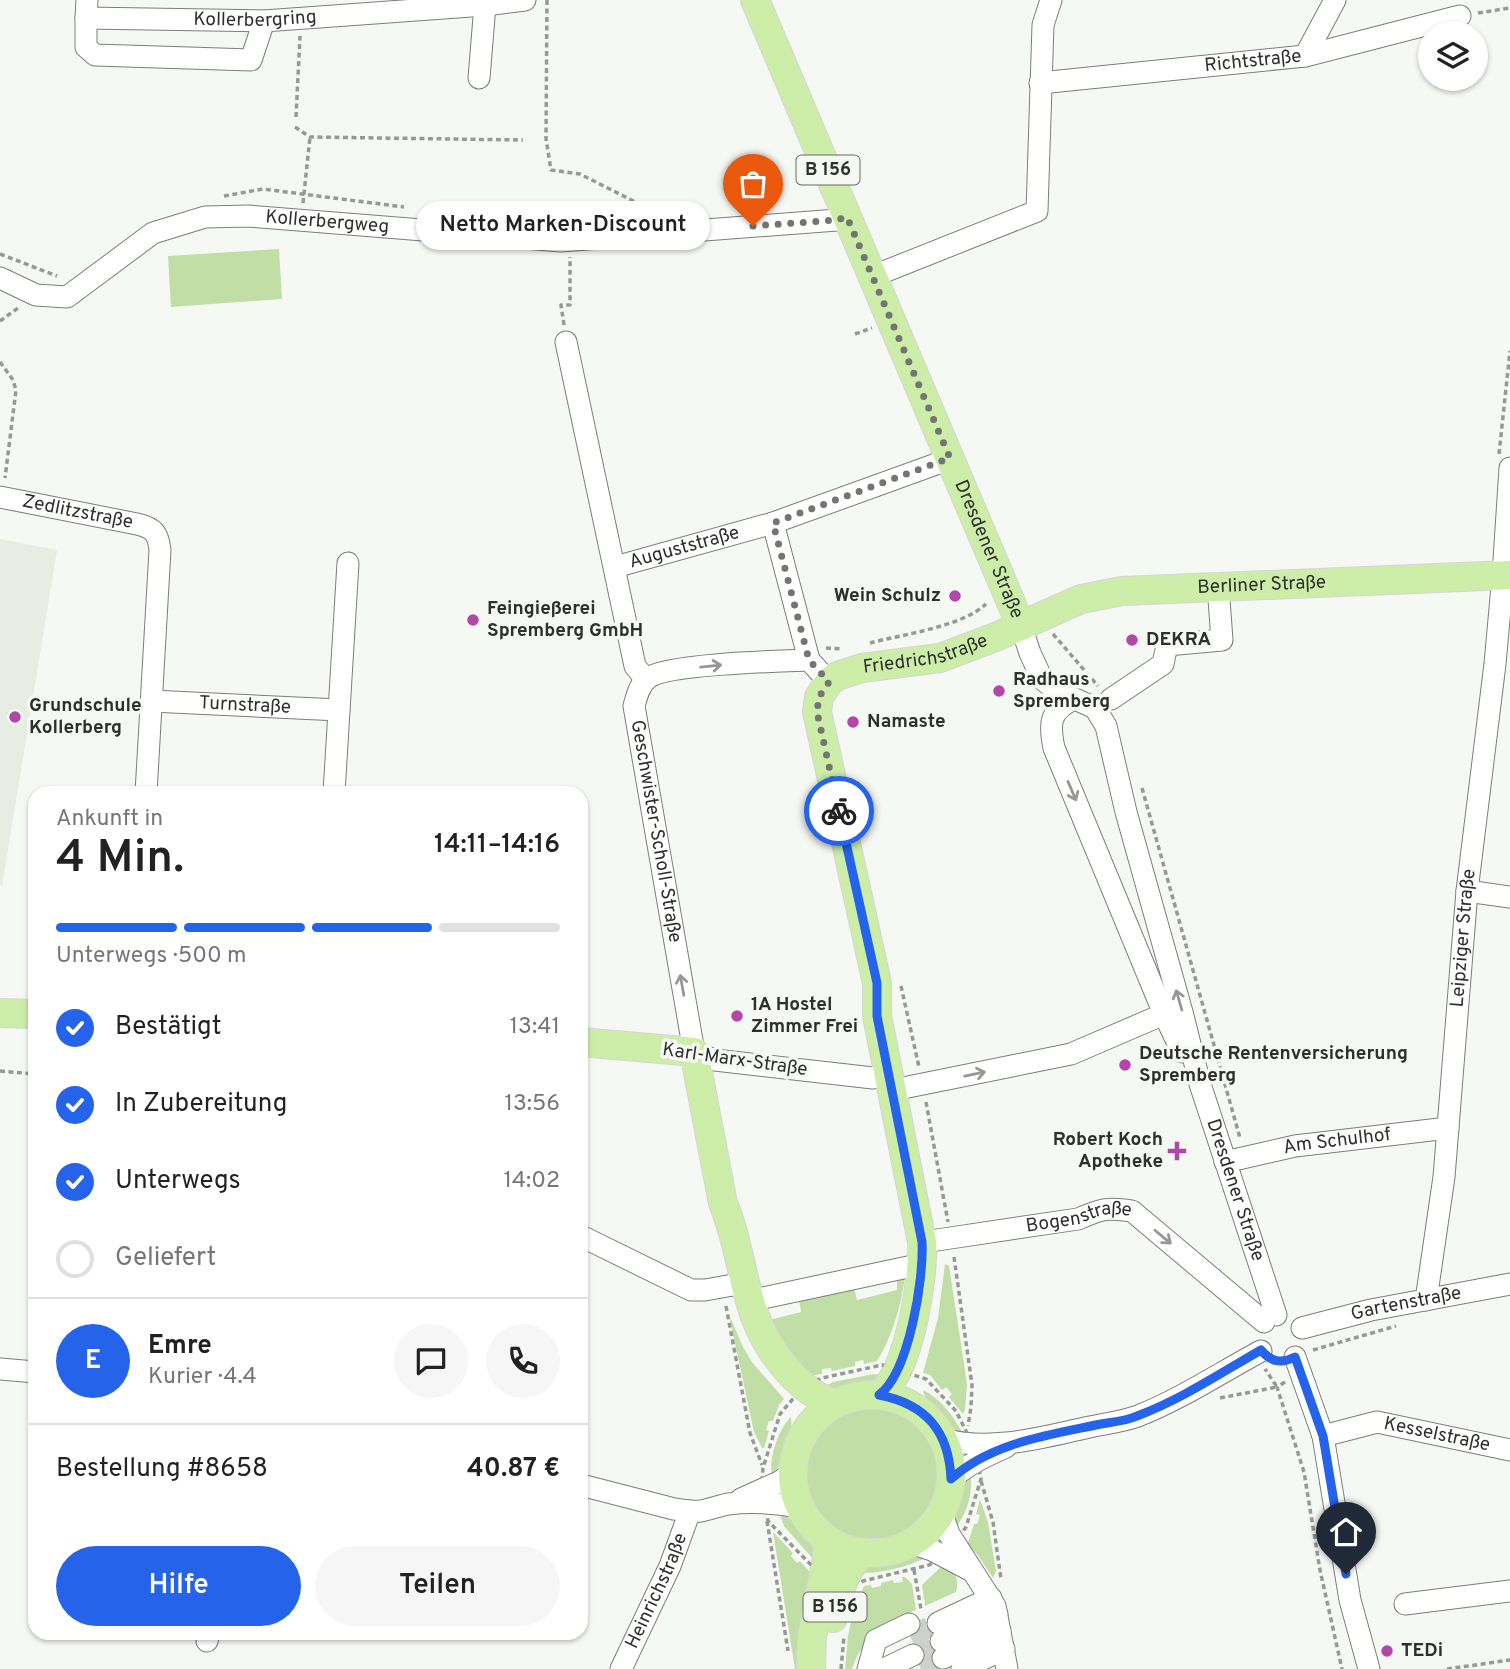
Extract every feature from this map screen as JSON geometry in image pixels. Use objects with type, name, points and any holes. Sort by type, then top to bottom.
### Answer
[{"type":"main road","name":"Dresdener Straße","points":[[755,0],[950,458],[1037,630]]},
{"type":"main road","name":"Berliner Straße","points":[[1037,630],[1081,599],[1122,591],[1507,575]]},
{"type":"main road","name":"Friedrichstraße","points":[[829,682],[837,676],[862,668],[940,658],[998,636],[1037,630]]},
{"type":"main road","points":[[829,682],[819,697],[817,712],[888,980],[907,1082],[944,1239],[930,1319],[905,1373],[893,1380],[879,1395]]},
{"type":"main road","points":[[0,1013],[28,1014]]},
{"type":"main road","name":"Karl-Marx-Straße","points":[[588,1043],[694,1052]]},
{"type":"main road","name":"Geschwister-Scholl-Straße","points":[[694,1052],[723,1203],[721,1225],[736,1289],[741,1330],[763,1367],[799,1394],[835,1404]]},
{"type":"main road","points":[[907,1082],[922,1264],[918,1305],[905,1373],[914,1406]]},
{"type":"main road","name":"Geschwister-Scholl-Straße","points":[[799,1394],[807,1429]]},
{"type":"main road","points":[[879,1395],[897,1398],[914,1406],[927,1416],[938,1430],[968,1451],[950,1461],[948,1498],[928,1530],[911,1543],[886,1552],[862,1552],[839,1546],[827,1539],[810,1525],[795,1493],[795,1453],[804,1433],[818,1415],[846,1398],[879,1395]]},
{"type":"main road","name":"B 156","points":[[827,1539],[827,1558],[834,1576],[834,1613],[827,1669]]},
{"type":"main road","name":"B 156","points":[[799,1662],[811,1641],[834,1576],[862,1552]]},
{"type":"street","name":"Kollerbergring","points":[[86,9],[264,21],[525,0]]},
{"type":"street","points":[[872,277],[1037,211],[1043,25],[1051,0]]},
{"type":"street","points":[[1305,56],[1335,0]]},
{"type":"street","points":[[479,78],[485,5]]},
{"type":"street","points":[[86,9],[86,47],[95,55],[251,60],[264,21]]},
{"type":"street","name":"Richtstraße","points":[[1040,83],[1305,56],[1461,16]]},
{"type":"street","name":"Kollerbergweg","points":[[0,278],[36,295],[67,297],[153,233],[205,216],[248,216],[571,241],[837,220],[847,217]]},
{"type":"street","points":[[566,342],[635,666],[646,680],[674,670],[751,662],[809,660]]},
{"type":"street","name":"Auguststraße","points":[[615,567],[773,523],[950,458]]},
{"type":"street","name":"Leipziger Straße","points":[[1426,1300],[1444,1177],[1467,891],[1507,575],[1510,468]]},
{"type":"street","name":"Zedlitzstraße","points":[[1,497],[147,526],[154,531],[159,538],[160,550],[151,701]]},
{"type":"street","points":[[773,523],[809,660],[829,682]]},
{"type":"street","points":[[334,786],[348,563]]},
{"type":"street","points":[[1111,699],[1163,664],[1167,645],[1222,640],[1218,586]]},
{"type":"street","name":"Dresdener Straße","points":[[1037,630],[1042,679],[1057,691],[1095,708],[1106,726],[1126,812],[1195,1066],[1270,1319],[1257,1336],[1261,1350]]},
{"type":"street","name":"Geschwister-Scholl-Straße","points":[[646,680],[639,690],[634,706],[694,1052]]},
{"type":"street","name":"Dresdener Straße","points":[[1074,699],[1056,712],[1049,727],[1054,748],[1164,1014],[1187,1061],[1195,1066]]},
{"type":"street","points":[[146,786],[151,701]]},
{"type":"street","name":"Turnstraße","points":[[151,701],[339,710]]},
{"type":"street","points":[[1467,891],[1510,897]]},
{"type":"street","name":"Karl-Marx-Straße","points":[[694,1052],[715,1060],[907,1082],[1071,1054],[1164,1014]]},
{"type":"street","name":"Am Schulhof","points":[[1225,1162],[1295,1146],[1448,1128]]},
{"type":"street","name":"Bogenstraße","points":[[944,1239],[1077,1219],[1113,1208],[1132,1211],[1270,1319]]},
{"type":"street","points":[[588,1239],[698,1291],[736,1289],[922,1264]]},
{"type":"street","name":"Gartenstraße","points":[[1302,1328],[1371,1310],[1510,1284]]},
{"type":"street","points":[[968,1451],[1136,1417],[1177,1398],[1261,1350],[1272,1361],[1280,1362],[1295,1357],[1303,1344],[1302,1328],[1291,1317],[1270,1319]]},
{"type":"street","points":[[1295,1357],[1323,1436],[1350,1600],[1369,1669]]},
{"type":"street","points":[[0,1369],[28,1371]]},
{"type":"street","name":"Kesselstraße","points":[[1323,1436],[1377,1422],[1510,1450]]},
{"type":"street","points":[[764,1500],[779,1482],[793,1472]]},
{"type":"street","points":[[588,1487],[690,1511],[764,1500],[800,1507]]},
{"type":"street","name":"Heinrichstraße","points":[[621,1669],[670,1566],[690,1511]]},
{"type":"street","points":[[941,1511],[949,1534],[948,1549]]},
{"type":"street","points":[[911,1543],[948,1549],[972,1571],[999,1630]]},
{"type":"street","points":[[1405,1604],[1510,1591]]},
{"type":"street","points":[[944,1640],[999,1630]]},
{"type":"street","points":[[944,1640],[999,1630]]},
{"type":"street","points":[[944,1640],[999,1630]]},
{"type":"street","points":[[875,1664],[911,1638]]},
{"type":"path","points":[[547,0],[546,139],[551,170],[580,174],[663,216]]},
{"type":"path","points":[[1461,16],[1510,8]]},
{"type":"path","points":[[296,117],[301,20]]},
{"type":"path","points":[[295,127],[310,137],[523,140]]},
{"type":"path","points":[[308,163],[310,137]]},
{"type":"path","points":[[561,306],[570,305],[571,241]]},
{"type":"path","points":[[855,334],[872,328]]},
{"type":"path","points":[[0,362],[13,380],[16,390],[1,497]]},
{"type":"path","points":[[1037,630],[1089,677]]},
{"type":"path","points":[[888,980],[907,1082],[944,1239],[972,1385],[968,1451],[966,1527],[948,1549],[929,1565],[860,1583],[816,1570],[764,1500],[780,1414],[811,1383],[822,1378],[882,1365],[926,1379],[956,1411],[968,1451],[993,1522],[999,1630]]},
{"type":"path","points":[[0,1071],[28,1073]]},
{"type":"path","points":[[736,1289],[750,1433],[799,1662]]},
{"type":"path","points":[[1277,1387],[1304,1472],[1320,1570],[1342,1669]]},
{"type":"path","points":[[1447,1669],[1510,1660]]},
{"type":"shaded area","name":"Grundschule Kollerberg","points":[[0,539],[57,550],[2,886],[0,885]]},
{"type":"green space","points":[[279,249],[282,299],[171,307],[168,256]]},
{"type":"green space","points":[[945,1264],[949,1266],[967,1385],[963,1414],[949,1397],[952,1394],[946,1387],[942,1390],[930,1375],[923,1373],[938,1318]]},
{"type":"green space","points":[[905,1278],[895,1321],[877,1361],[864,1364],[863,1360],[855,1362],[855,1366],[832,1371],[831,1368],[822,1369],[822,1374],[808,1376],[793,1362],[769,1320],[801,1312],[799,1300],[854,1288],[857,1300],[897,1290],[897,1280]]},
{"type":"green space","points":[[731,1319],[752,1362],[784,1399],[773,1421],[769,1421],[764,1448],[754,1432]]},
{"type":"green space","points":[[874,1374],[883,1375],[854,1388],[822,1388],[833,1382]]},
{"type":"green space","points":[[923,1390],[946,1409],[963,1434],[952,1430],[943,1422],[930,1406]]},
{"type":"green space","points":[[872,1404],[899,1409],[921,1425],[937,1447],[942,1474],[937,1501],[921,1523],[899,1539],[872,1544],[845,1539],[823,1523],[807,1501],[802,1474],[807,1447],[823,1425],[845,1409]]},
{"type":"green space","points":[[791,1417],[787,1448],[781,1463],[772,1474],[776,1444],[782,1428]]},
{"type":"green space","points":[[970,1474],[969,1502],[956,1527],[954,1513],[957,1499]]},
{"type":"green space","points":[[980,1499],[988,1522],[996,1571],[993,1578],[977,1554],[966,1544],[980,1515],[976,1514]]},
{"type":"green space","points":[[779,1512],[795,1522],[815,1546],[813,1559],[784,1526]]},
{"type":"green space","points":[[773,1532],[793,1553],[791,1556],[797,1563],[800,1561],[816,1579],[803,1669],[795,1669]]},
{"type":"green space","points":[[915,1555],[926,1557],[894,1569],[860,1572],[874,1564]]},
{"type":"green space","points":[[944,1564],[955,1576],[956,1592],[925,1606],[922,1585]]},
{"type":"green space","points":[[902,1577],[912,1584],[916,1610],[875,1629],[857,1656],[852,1669],[845,1669],[853,1613],[864,1586],[871,1585],[872,1588],[893,1580],[894,1583],[903,1582]]},
{"type":"tunnel","points":[[910,1636],[938,1623]]},
{"type":"tunnel","points":[[913,1655],[941,1641]]},
{"type":"tunnel","points":[[921,1669],[943,1658]]},
{"type":"way so far","points":[[753,226],[847,217],[950,458],[773,523],[809,660],[829,682],[819,697],[817,712],[839,811]]},
{"type":"place","name":"Netto Marken-Discount","points":[[753,226]]},
{"type":"place","name":"Wein Schulz","points":[[955,596]]},
{"type":"place","name":"Feingießerei Spremberg GmbH","points":[[473,620]]},
{"type":"place","name":"DEKRA","points":[[1132,640]]},
{"type":"place","name":"Radhaus Spremberg","points":[[999,691]]},
{"type":"place","name":"Grundschule Kollerberg","points":[[15,717]]},
{"type":"place","name":"Namaste","points":[[853,722]]},
{"type":"place","name":"1A Hostel Zimmer Frei","points":[[737,1016]]},
{"type":"place","name":"Deutsche Rentenversicherung Spremberg","points":[[1125,1065]]},
{"type":"place","name":"Robert Koch Apotheke","points":[[1177,1151]]},
{"type":"place","name":"TEDi","points":[[1387,1651]]},
{"type":"route","points":[[839,811],[877,983],[877,1016],[923,1254],[918,1305],[900,1363],[893,1380],[879,1395],[897,1398],[927,1416],[946,1445],[951,1479],[976,1461],[1018,1443],[1136,1417],[1177,1398],[1261,1350],[1272,1361],[1288,1361],[1295,1357],[1323,1436],[1346,1574]]}]
